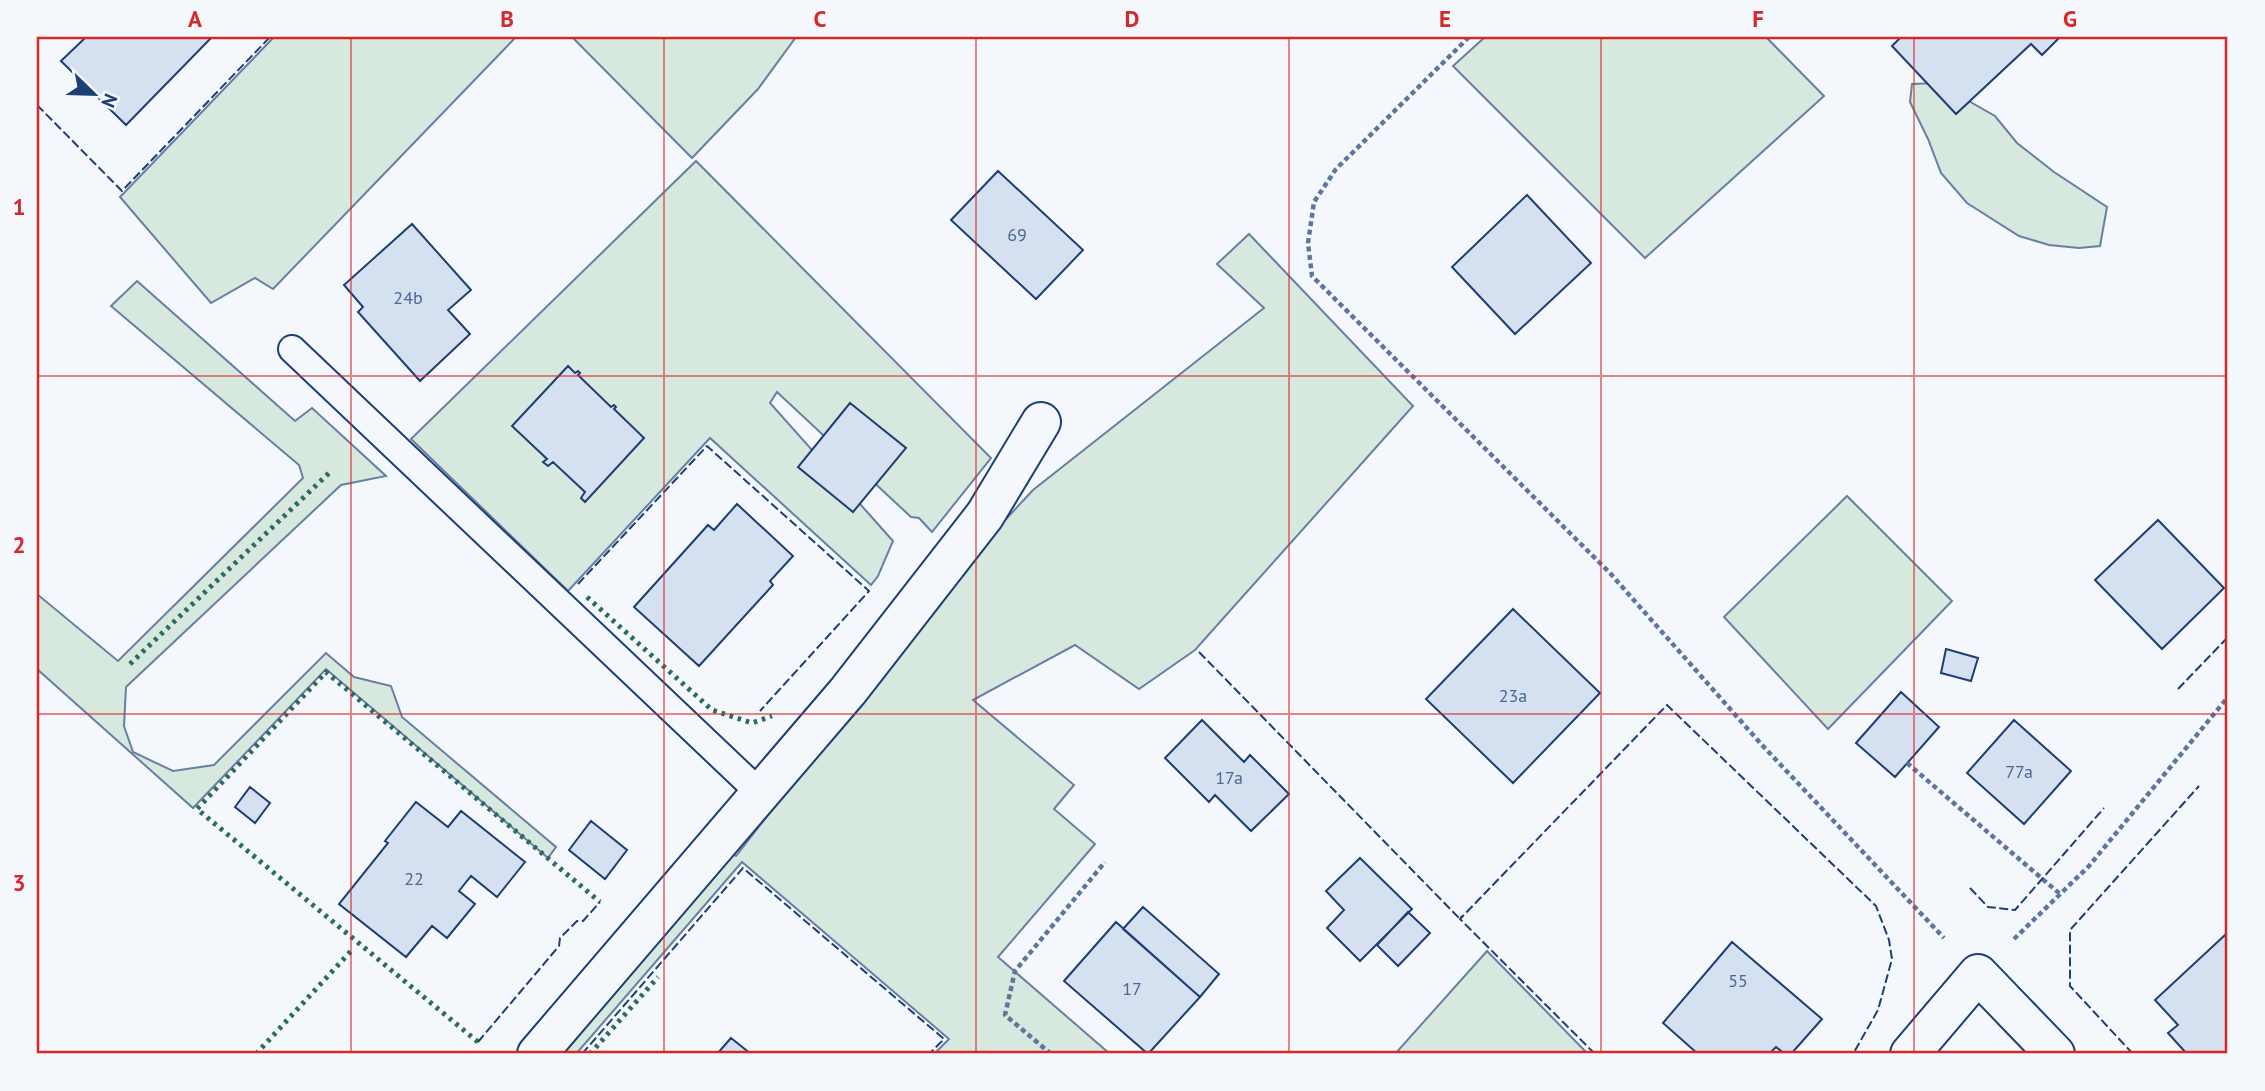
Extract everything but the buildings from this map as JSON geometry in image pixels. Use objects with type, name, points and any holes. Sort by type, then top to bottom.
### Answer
[{"type":"street","points":[[537,1054],[848,691],[985,515],[1041,422]]},
{"type":"street","points":[[1910,1054],[1978,974],[2055,1054]]},
{"type":"lane","points":[[292,349],[760,793]]},
{"type":"path","points":[[1469,37],[1336,169],[1314,202],[1308,243],[1312,276],[1609,572],[1762,745],[1978,974],[2089,866],[2228,697]]},
{"type":"path","points":[[1907,763],[2060,894]]},
{"type":"path","points":[[1051,1054],[1005,1015],[1015,971],[1105,862]]},
{"type":"shaded area","points":[[274,37],[516,37],[273,289],[255,278],[211,303],[120,197]]},
{"type":"shaded area","points":[[572,37],[796,37],[758,89],[692,158]]},
{"type":"shaded area","points":[[1485,37],[1766,37],[1824,96],[1645,258],[1453,66]]},
{"type":"shaded area","points":[[1937,83],[1995,116],[2017,143],[2054,172],[2107,207],[2100,246],[2079,248],[2049,245],[2019,236],[1967,203],[1941,173],[1910,102],[1912,84]]},
{"type":"shaded area","points":[[696,161],[991,458],[932,532],[919,518],[911,517],[777,392],[770,403],[893,541],[878,576],[871,585],[710,438],[568,591],[411,439]]},
{"type":"shaded area","points":[[1249,234],[1413,406],[1195,650],[1139,689],[1075,645],[973,700],[1074,785],[1054,809],[1095,844],[998,957],[1110,1054],[934,1054],[949,1039],[742,862],[576,1054],[544,1054],[719,846],[736,856],[957,572],[1033,490],[1264,308],[1217,264]]},
{"type":"shaded area","points":[[137,281],[295,421],[312,408],[386,476],[341,485],[126,687],[124,726],[133,752],[173,771],[214,765],[326,653],[354,677],[391,686],[402,717],[556,847],[548,858],[326,669],[193,808],[37,669],[37,594],[118,661],[303,478],[299,465],[111,306]]},
{"type":"shaded area","points":[[1847,496],[1952,601],[1828,729],[1724,617]]},
{"type":"shaded area","points":[[1487,951],[1588,1054],[1395,1054]]},
{"type":"hedge","points":[[130,664],[329,473]]},
{"type":"hedge","points":[[587,597],[712,710],[752,723],[772,716]]},
{"type":"hedge","points":[[478,1042],[197,809],[326,672],[600,902]]},
{"type":"hedge","points":[[256,1054],[351,951]]},
{"type":"hedge","points":[[590,1054],[658,977]]},
{"type":"fence","points":[[37,105],[122,191],[270,37]]},
{"type":"fence","points":[[578,584],[707,446],[869,591],[760,711]]},
{"type":"fence","points":[[2178,689],[2228,637]]},
{"type":"fence","points":[[1199,652],[1460,919],[1462,916]]},
{"type":"fence","points":[[1595,1054],[1460,919],[1667,705],[1876,906],[1889,940],[1892,959],[1878,1010],[1853,1054]]},
{"type":"fence","points":[[2133,1054],[2070,986],[2070,930],[2199,786]]},
{"type":"fence","points":[[1970,888],[1988,907],[2015,910],[2104,808]]},
{"type":"fence","points":[[582,1054],[743,868],[944,1039],[929,1054]]},
{"type":"fence","points":[[478,1042],[559,946],[560,938],[577,921],[583,921],[600,902]]}]
